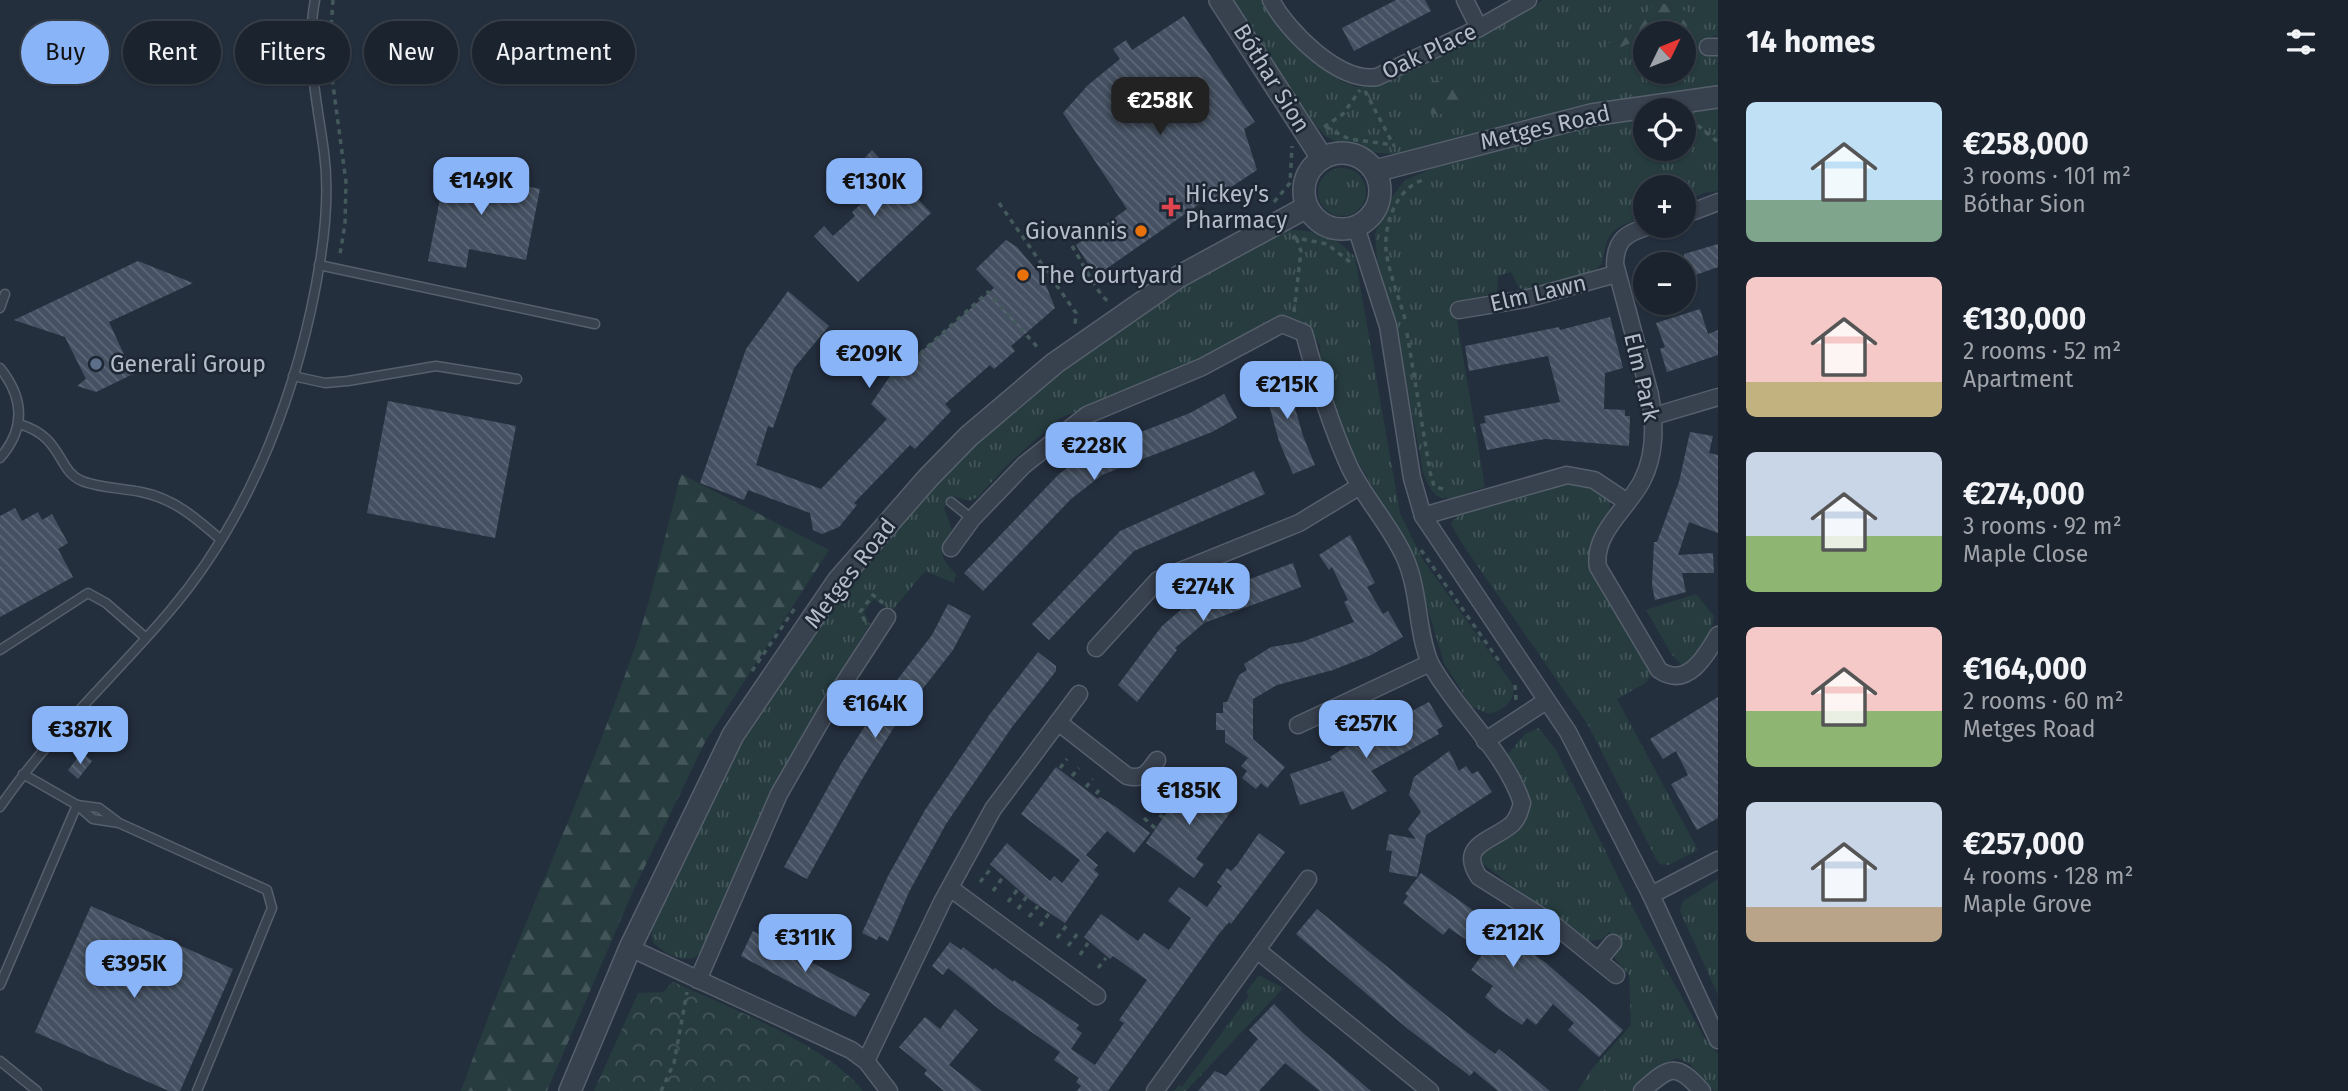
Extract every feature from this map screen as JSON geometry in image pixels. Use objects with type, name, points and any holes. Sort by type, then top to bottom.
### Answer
[{"type":"street","name":"Bóthar Sion","points":[[1220,0],[1322,158]]},
{"type":"street","name":"Oak Place","points":[[1270,0],[1291,29],[1335,66],[1364,79],[1377,77],[1479,28],[1528,0]]},
{"type":"street","points":[[1465,0],[1479,28]]},
{"type":"street","name":"Metges Road","points":[[1375,172],[1591,115],[1718,97]]},
{"type":"street","points":[[1348,153],[1362,158],[1375,172],[1380,189],[1378,204],[1371,216],[1356,227],[1338,229],[1326,226],[1307,207],[1305,180],[1322,158],[1348,153]]},
{"type":"street","points":[[1696,210],[1718,202]]},
{"type":"street","name":"Metges Road","points":[[570,1091],[630,948],[733,735],[838,581],[928,478],[970,436],[1055,363],[1180,276],[1307,207]]},
{"type":"street","points":[[1356,227],[1388,326],[1412,478],[1423,516],[1568,732],[1651,895],[1718,1040]]},
{"type":"street","name":"Elm Park","points":[[1633,232],[1623,236],[1616,245],[1616,274],[1654,416],[1654,434],[1648,469],[1600,544],[1596,555],[1598,567],[1659,670],[1675,677],[1685,674],[1698,666],[1718,635]]},
{"type":"street","name":"Elm Lawn","points":[[1459,310],[1525,299],[1616,274]]},
{"type":"street","points":[[951,548],[972,519],[1024,465],[1087,415],[1202,367],[1282,324],[1304,333],[1322,394],[1349,466],[1405,557],[1413,579],[1423,646],[1430,663],[1518,791],[1522,803],[1510,825],[1480,844],[1472,855],[1472,866],[1479,877],[1552,923],[1616,975]]},
{"type":"street","points":[[1654,416],[1718,397]]},
{"type":"street","points":[[1423,516],[1567,475],[1594,480],[1627,502]]},
{"type":"street","points":[[1096,648],[1158,580],[1299,523],[1360,486]]},
{"type":"street","points":[[694,978],[779,794],[833,700],[887,617]]},
{"type":"street","points":[[1298,724],[1430,663]]},
{"type":"street","points":[[866,1061],[950,888],[993,809],[1079,694]]},
{"type":"street","points":[[1485,741],[1546,701]]},
{"type":"street","points":[[1058,722],[1127,776],[1138,779],[1146,775],[1157,760]]},
{"type":"street","points":[[1651,895],[1718,860]]},
{"type":"street","points":[[1155,1091],[1308,879]]},
{"type":"street","points":[[950,888],[1097,996]]},
{"type":"street","points":[[1598,960],[1612,943]]},
{"type":"street","points":[[630,948],[833,1041],[866,1061],[889,1091]]},
{"type":"street","points":[[1257,950],[1430,1091]]},
{"type":"street","points":[[1642,1091],[1667,1071],[1676,1069],[1683,1071],[1702,1091]]},
{"type":"lane","points":[[0,807],[23,774],[170,611],[220,538],[274,433],[293,376],[319,265],[328,203],[324,153],[312,83],[310,22],[315,0]]},
{"type":"lane","points":[[319,265],[595,324]]},
{"type":"lane","points":[[0,308],[5,294]]},
{"type":"lane","points":[[293,376],[325,383],[436,366],[517,379]]},
{"type":"lane","points":[[0,368],[13,384],[20,404],[19,424],[12,443],[0,458]]},
{"type":"lane","points":[[19,424],[35,429],[49,439],[69,472],[81,481],[145,492],[167,500],[190,512],[220,538]]},
{"type":"lane","points":[[951,502],[972,519]]},
{"type":"lane","points":[[0,650],[88,593],[106,603],[145,637]]},
{"type":"lane","points":[[23,774],[77,805],[93,819],[119,823],[267,890],[272,908],[197,1091]]},
{"type":"lane","points":[[0,985],[77,805]]},
{"type":"lane","points":[[0,1061],[4,1067],[37,1091]]},
{"type":"path","points":[[333,0],[329,55],[346,183],[345,224],[340,254]]},
{"type":"path","points":[[1364,79],[1359,93],[1343,114],[1325,126],[1349,139],[1405,144]]},
{"type":"path","points":[[1364,79],[1364,89],[1394,145]]},
{"type":"path","points":[[1696,124],[1718,142]]},
{"type":"path","points":[[1271,204],[1282,196],[1290,183],[1292,146]]},
{"type":"path","points":[[1427,178],[1416,182],[1392,210],[1386,248],[1406,323],[1430,472],[1438,490],[1451,491]]},
{"type":"path","points":[[1287,237],[1327,244],[1349,261],[1353,270]]},
{"type":"path","points":[[1291,328],[1301,251],[1297,237]]},
{"type":"path","points":[[1072,246],[1107,302],[1118,294]]},
{"type":"path","points":[[887,342],[880,365],[892,379],[988,292],[1040,350]]},
{"type":"path","points":[[1060,768],[1068,759]]},
{"type":"path","points":[[1072,776],[1079,768]]},
{"type":"path","points":[[1178,773],[1188,780]]},
{"type":"path","points":[[1086,788],[1093,779]]},
{"type":"path","points":[[1170,783],[1183,793]]},
{"type":"path","points":[[1096,794],[1102,786]]},
{"type":"path","points":[[1158,799],[1171,809]]},
{"type":"path","points":[[1151,809],[1164,818]]},
{"type":"path","points":[[1144,818],[1157,830]]},
{"type":"path","points":[[980,882],[993,866]]},
{"type":"path","points":[[993,891],[1003,877]]},
{"type":"path","points":[[1008,902],[1018,888]]},
{"type":"path","points":[[1018,909],[1027,896]]},
{"type":"path","points":[[1029,917],[1038,906]]},
{"type":"path","points":[[1040,926],[1050,912]]},
{"type":"path","points":[[1057,938],[1067,925]]},
{"type":"path","points":[[1068,947],[1078,933]]},
{"type":"path","points":[[1080,955],[1088,943]]},
{"type":"path","points":[[1098,968],[1106,958]]},
{"type":"path","points":[[661,1091],[674,1063],[694,978]]},
{"type":"green space","points":[[1232,0],[1262,0],[1286,36],[1341,81],[1357,87],[1373,86],[1424,64],[1498,27],[1543,0],[1718,0],[1718,35],[1703,39],[1703,54],[1718,54],[1718,87],[1633,98],[1525,119],[1416,151],[1393,154],[1367,152],[1342,145],[1325,136],[1309,117]]},
{"type":"green space","points":[[1661,3],[1686,11],[1690,21],[1638,21],[1654,5]]},
{"type":"green space","points":[[1633,26],[1633,42],[1609,52],[1606,44],[1619,40]]},
{"type":"green space","points":[[1449,77],[1485,91],[1485,101],[1447,114],[1433,114],[1421,101],[1421,85]]},
{"type":"green space","points":[[1718,107],[1718,191],[1696,197],[1696,175],[1633,175],[1633,222],[1618,228],[1609,237],[1602,264],[1592,273],[1526,290],[1519,288],[1511,272],[1498,276],[1497,293],[1493,296],[1454,303],[1485,487],[1447,498],[1434,493],[1423,472],[1396,325],[1377,259],[1375,234],[1386,205],[1405,180],[1438,166],[1492,148],[1602,122],[1633,118],[1633,161],[1696,161],[1696,110]]},
{"type":"green space","points":[[1342,168],[1359,175],[1366,192],[1359,209],[1342,216],[1325,209],[1318,192],[1325,175]]},
{"type":"green space","points":[[1283,230],[1323,234],[1340,243],[1355,257],[1400,513],[1423,560],[1511,682],[1513,693],[1509,703],[1489,714],[1471,706],[1444,663],[1412,556],[1351,449],[1321,369],[1320,345],[1303,323],[1286,318],[1270,319],[1186,367],[1060,418],[1006,466],[978,497],[969,501],[953,496],[944,508],[952,530],[942,553],[956,574],[954,583],[925,571],[891,612],[874,599],[864,612],[870,624],[811,721],[741,860],[701,952],[694,958],[682,959],[668,954],[654,944],[651,935],[660,907],[727,763],[821,616],[930,486],[1031,391],[1158,299]]},
{"type":"green space","points":[[681,474],[829,550],[705,742],[633,891],[547,1091],[461,1091],[503,979],[616,701],[636,644]]},
{"type":"green space","points":[[1567,482],[1588,485],[1610,501],[1608,516],[1588,557],[1651,673],[1647,682],[1617,699],[1698,850],[1669,865],[1660,864],[1656,859],[1588,725],[1451,524],[1456,517],[1484,504]]},
{"type":"green space","points":[[1696,594],[1714,616],[1713,623],[1703,644],[1682,665],[1672,655],[1646,610]]},
{"type":"green space","points":[[1539,728],[1556,750],[1641,924],[1704,1037],[1718,1054],[1718,1091],[1714,1091],[1690,1064],[1677,1058],[1659,1066],[1632,1091],[1578,1091],[1591,1070],[1631,1025],[1629,975],[1615,959],[1615,952],[1622,943],[1609,932],[1602,939],[1586,942],[1482,863],[1483,851],[1528,807],[1524,784],[1507,755],[1525,734]]},
{"type":"green space","points":[[1718,879],[1718,995],[1680,911],[1683,901]]},
{"type":"green space","points":[[1259,975],[1283,988],[1186,1091],[1174,1091],[1179,1085],[1182,1087],[1249,996],[1246,992]]},
{"type":"green space","points":[[673,982],[801,1042],[846,1074],[863,1091],[594,1091],[638,993],[663,992]]},
{"type":"building","points":[[1396,0],[1425,0],[1431,11],[1354,51],[1342,28]]},
{"type":"building","points":[[1184,16],[1255,122],[1244,129],[1257,170],[1207,203],[1205,200],[1096,276],[1076,245],[1127,209],[1063,113],[1088,85],[1120,59],[1113,49],[1126,40],[1132,50]]},
{"type":"building","points":[[872,150],[931,213],[858,282],[814,236],[824,226],[833,236],[855,216],[852,212],[863,202],[843,181]]},
{"type":"building","points":[[448,157],[468,162],[466,174],[540,189],[526,260],[469,249],[466,268],[428,261]]},
{"type":"building","points":[[1006,240],[1017,247],[1043,278],[1055,308],[1011,346],[1015,351],[994,369],[990,365],[945,404],[951,411],[915,449],[910,445],[854,503],[857,505],[839,527],[822,534],[813,530],[810,513],[748,490],[744,500],[700,483],[746,349],[788,291],[829,326],[794,368],[773,428],[768,426],[756,465],[821,489],[887,419],[871,404],[899,363],[905,366],[994,288],[976,269]]},
{"type":"building","points":[[1718,244],[1718,267],[1696,275],[1696,252],[1691,252]]},
{"type":"building","points":[[138,261],[193,283],[109,322],[133,374],[96,392],[77,386],[86,379],[65,337],[14,320]]},
{"type":"building","points":[[1700,309],[1708,334],[1718,330],[1718,355],[1667,372],[1660,349],[1665,347],[1656,323],[1681,315],[1696,315],[1696,310]]},
{"type":"building","points":[[1610,317],[1623,368],[1605,373],[1604,409],[1625,410],[1625,416],[1630,416],[1629,446],[1545,439],[1487,450],[1480,424],[1486,423],[1484,416],[1560,402],[1548,356],[1469,371],[1465,346],[1559,327],[1560,330]]},
{"type":"building","points":[[1284,369],[1303,436],[1315,465],[1293,474],[1279,441],[1261,376]]},
{"type":"building","points":[[1224,394],[1237,418],[1212,432],[1102,475],[1071,499],[983,591],[964,573],[1059,474],[1089,452],[1190,413]]},
{"type":"building","points":[[388,401],[516,426],[495,538],[367,513]]},
{"type":"building","points":[[1690,432],[1713,436],[1709,453],[1718,455],[1718,533],[1689,522],[1678,555],[1713,553],[1714,573],[1682,573],[1686,592],[1655,600],[1652,585],[1654,542],[1657,542],[1679,482]]},
{"type":"building","points":[[1254,471],[1265,494],[1134,551],[1049,640],[1032,624],[1120,531]]},
{"type":"building","points":[[15,508],[22,521],[38,512],[42,520],[52,514],[68,543],[58,549],[73,577],[0,617],[0,516]]},
{"type":"building","points":[[1350,535],[1375,583],[1367,587],[1383,614],[1388,611],[1403,637],[1371,655],[1333,670],[1277,685],[1253,699],[1253,739],[1285,767],[1267,788],[1261,783],[1256,789],[1242,778],[1247,771],[1241,766],[1248,758],[1225,742],[1225,730],[1216,730],[1216,713],[1223,713],[1223,702],[1227,702],[1239,675],[1247,670],[1244,664],[1271,647],[1302,642],[1354,622],[1344,602],[1348,600],[1332,567],[1329,570],[1319,555]]},
{"type":"building","points":[[1293,563],[1301,587],[1204,623],[1175,648],[1177,650],[1137,702],[1118,685],[1162,626],[1191,601]]},
{"type":"building","points":[[948,604],[971,616],[953,650],[899,719],[807,879],[784,867],[841,764],[880,702],[932,635]]},
{"type":"building","points":[[1038,652],[1056,666],[1056,671],[1012,727],[946,824],[909,892],[888,941],[879,936],[877,940],[862,933],[888,876],[925,810],[990,714]]},
{"type":"building","points":[[1718,697],[1718,818],[1697,830],[1671,784],[1688,775],[1676,751],[1663,759],[1650,739]]},
{"type":"building","points":[[1429,702],[1443,726],[1437,730],[1439,734],[1371,771],[1387,791],[1352,810],[1343,791],[1300,805],[1290,774],[1332,760],[1330,757],[1358,739]]},
{"type":"building","points":[[1449,751],[1459,771],[1466,766],[1472,774],[1478,771],[1492,792],[1426,835],[1417,877],[1389,872],[1392,851],[1386,850],[1389,834],[1416,839],[1408,829],[1421,812],[1409,795],[1414,777]]},
{"type":"building","points":[[82,752],[92,761],[78,779],[68,770]]},
{"type":"building","points":[[1056,767],[1150,833],[1134,853],[1107,831],[1086,855],[1098,865],[1094,870],[1099,874],[1065,923],[1029,899],[990,864],[1007,843],[1050,881],[1054,876],[1062,883],[1080,860],[1021,814]]},
{"type":"building","points":[[1190,778],[1233,809],[1196,859],[1204,864],[1194,878],[1146,843]]},
{"type":"building","points":[[1259,833],[1285,852],[1231,924],[1229,922],[1218,935],[1108,1091],[1077,1091],[1081,1086],[1076,1082],[1079,1078],[1054,1060],[1060,1052],[1000,1010],[948,968],[943,975],[932,966],[950,942],[961,950],[963,947],[993,970],[995,968],[1013,982],[1014,980],[1079,1025],[1076,1029],[1082,1033],[1071,1049],[1095,1065],[1124,1023],[1119,1020],[1147,980],[1113,956],[1110,959],[1084,937],[1101,914],[1138,941],[1144,933],[1169,950],[1191,918],[1168,901],[1179,887],[1207,907],[1222,886],[1217,882],[1227,868],[1231,871],[1237,865]]},
{"type":"building","points":[[1421,873],[1546,963],[1623,1030],[1599,1057],[1568,1030],[1574,1023],[1553,1004],[1536,1025],[1527,1018],[1522,1025],[1485,997],[1493,986],[1471,970],[1484,952],[1449,928],[1443,935],[1403,903],[1408,896],[1405,894]]},
{"type":"building","points":[[91,906],[233,969],[180,1091],[169,1091],[35,1032]]},
{"type":"building","points":[[1317,909],[1464,1030],[1495,1054],[1499,1049],[1550,1091],[1498,1091],[1474,1071],[1470,1076],[1408,1029],[1296,934]]},
{"type":"building","points":[[753,931],[870,994],[855,1017],[741,956]]},
{"type":"building","points":[[1274,1004],[1303,1033],[1371,1091],[1320,1091],[1285,1063],[1259,1091],[1198,1091],[1215,1071],[1226,1076],[1258,1039],[1249,1030]]},
{"type":"building","points":[[955,1009],[978,1030],[949,1065],[982,1091],[944,1091],[924,1074],[927,1070],[899,1047],[925,1017],[940,1029]]},
{"type":"place","name":"Hickey's Pharmacy","points":[[1171,207]]},
{"type":"place","name":"Giovannis","points":[[1141,231]]},
{"type":"place","name":"The Courtyard","points":[[1023,275]]},
{"type":"place","name":"Generali Group","points":[[96,364]]}]
